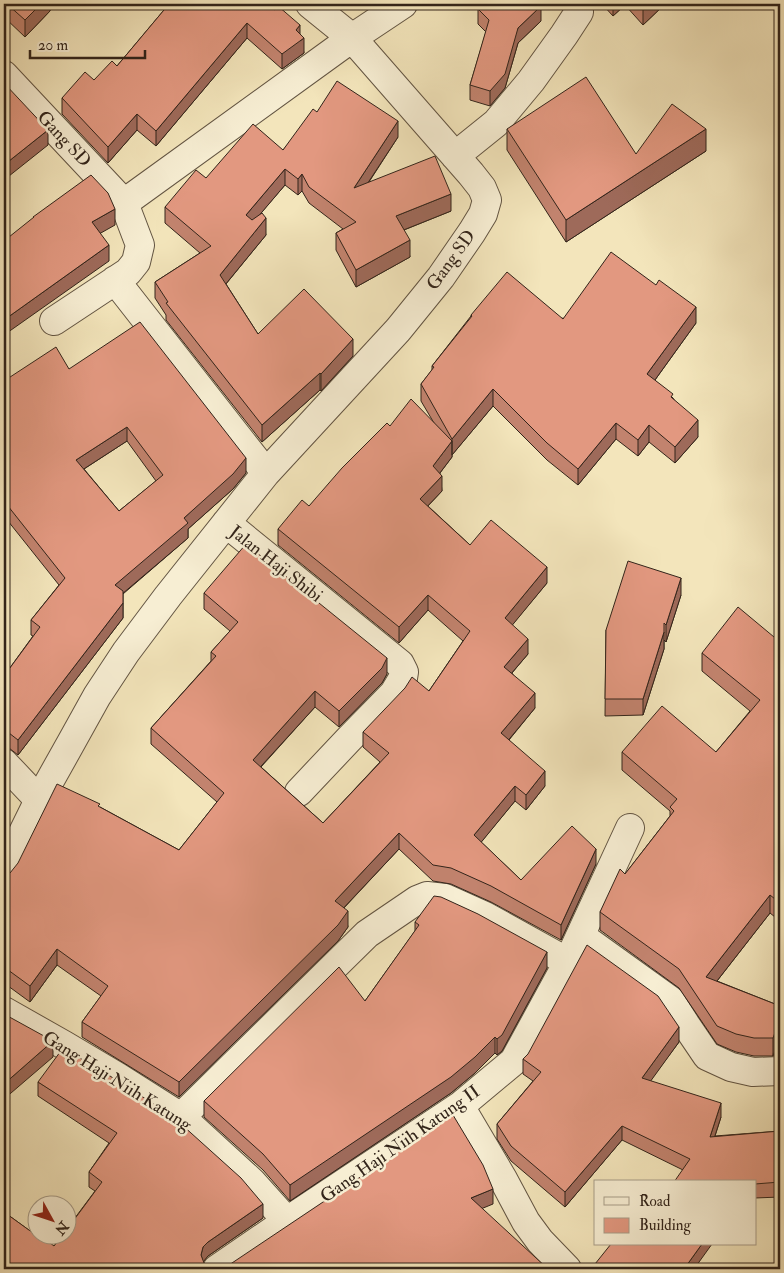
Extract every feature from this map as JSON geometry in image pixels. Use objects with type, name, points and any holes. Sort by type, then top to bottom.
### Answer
[{"type":"street","name":"Gang SD","points":[[226,523],[266,473],[398,330],[441,277],[483,214],[487,200],[482,188],[352,38],[310,4]]},
{"type":"street","points":[[124,204],[352,38],[403,4]]},
{"type":"street","points":[[455,156],[496,123],[534,77],[579,12]]},
{"type":"street","name":"Gang SD","points":[[4,75],[124,204],[140,245],[136,262],[128,272],[54,321]]},
{"type":"street","points":[[115,280],[266,473]]},
{"type":"street","name":"Jalan Haji Shibi","points":[[4,871],[39,800],[97,696],[126,652],[226,523],[400,664],[404,672],[403,678],[394,693],[299,792]]},
{"type":"street","points":[[4,763],[39,800]]},
{"type":"street","name":"Gang Haji Niih Katung II","points":[[217,1269],[460,1106],[514,1061],[581,936],[630,828]]},
{"type":"street","points":[[181,1117],[367,934],[417,900],[427,896],[445,898],[485,916],[568,962]]},
{"type":"street","points":[[581,936],[670,1000],[707,1056],[731,1067],[754,1072],[780,1071]]},
{"type":"street","name":"Gang Haji Niih Katung","points":[[4,1012],[118,1077],[181,1117],[252,1182],[287,1221]]},
{"type":"street","points":[[460,1106],[526,1222],[567,1269]]},
{"type":"building","points":[[7,4],[41,4],[25,20]]},
{"type":"building","points":[[169,4],[268,4],[275,10],[278,6],[300,25],[296,30],[304,38],[282,54],[247,23],[156,131],[137,114],[108,147],[62,98],[85,72],[94,80],[112,61],[117,66]]},
{"type":"building","points":[[483,4],[538,4],[541,6],[518,28],[505,74],[490,91],[470,85],[489,20],[478,9]]},
{"type":"building","points":[[639,4],[647,4],[643,8]]},
{"type":"building","points":[[586,77],[636,154],[672,104],[706,129],[566,220],[507,129]]},
{"type":"building","points":[[337,81],[398,121],[354,188],[435,156],[451,194],[396,216],[410,240],[356,270],[336,233],[356,222],[309,187],[302,174],[298,179],[285,169],[246,215],[252,220],[262,213],[266,218],[220,275],[258,334],[304,289],[353,339],[321,374],[262,425],[166,303],[168,302],[155,282],[211,246],[165,207],[196,170],[206,178],[253,124],[283,150],[313,109],[317,112]]},
{"type":"building","points":[[4,83],[48,130],[4,165]]},
{"type":"building","points":[[91,175],[108,193],[115,209],[92,222],[109,245],[4,320],[4,241],[33,217]]},
{"type":"building","points":[[611,252],[656,285],[659,280],[696,307],[647,374],[673,394],[671,397],[698,420],[675,447],[649,425],[638,440],[616,423],[578,469],[547,443],[493,389],[452,439],[421,384],[434,367],[432,366],[471,315],[507,272],[563,319]]},
{"type":"building","points":[[140,322],[246,458],[233,474],[184,518],[188,523],[115,585],[123,591],[123,603],[18,740],[9,733],[4,733],[4,676],[40,627],[31,620],[65,578],[4,501],[4,381],[56,347],[69,369]],"holes":[[[127,427],[163,475],[119,511],[76,460]]]},
{"type":"building","points":[[411,399],[452,441],[433,466],[442,476],[420,499],[470,545],[491,520],[547,567],[505,618],[528,639],[504,667],[535,693],[501,733],[545,771],[526,795],[515,786],[474,835],[521,880],[572,826],[596,849],[561,925],[491,886],[451,868],[433,865],[399,833],[335,901],[348,911],[338,925],[179,1082],[82,1022],[108,986],[57,949],[30,986],[4,967],[4,870],[10,873],[18,863],[57,784],[100,804],[98,806],[179,850],[224,793],[151,728],[216,656],[211,652],[238,622],[204,593],[246,544],[387,658],[382,668],[339,711],[315,691],[253,760],[323,823],[389,753],[363,732],[405,688],[412,677],[429,691],[470,631],[428,595],[399,627],[278,529],[302,500],[309,506],[342,468],[387,423],[390,426]]},
{"type":"building","points":[[628,561],[681,578],[666,625],[664,623],[664,632],[643,699],[605,699],[606,630]]},
{"type":"building","points":[[738,607],[780,642],[780,903],[770,895],[706,977],[780,1006],[780,1019],[773,1038],[754,1038],[736,1034],[717,1026],[679,969],[600,912],[620,869],[625,874],[674,811],[670,807],[677,799],[622,752],[662,706],[716,752],[760,700],[702,653]]},
{"type":"building","points":[[434,896],[441,897],[478,914],[547,952],[502,1035],[497,1039],[495,1037],[451,1077],[290,1185],[263,1154],[204,1101],[339,967],[365,1001],[419,925],[415,922]]},
{"type":"building","points":[[587,945],[658,996],[679,1027],[642,1078],[721,1103],[710,1137],[780,1131],[780,1182],[756,1184],[756,1180],[675,1180],[690,1159],[622,1126],[565,1192],[511,1146],[497,1124],[541,1072],[523,1059],[528,1054]]},
{"type":"building","points":[[4,1014],[53,1041],[4,1084]]},
{"type":"building","points":[[63,1048],[171,1115],[241,1178],[263,1204],[203,1247],[201,1255],[204,1263],[211,1269],[8,1269],[9,1265],[4,1260],[4,1212],[28,1229],[28,1246],[78,1246],[78,1214],[102,1182],[89,1172],[117,1133],[38,1082]]},
{"type":"building","points":[[453,1115],[483,1165],[493,1189],[471,1198],[548,1269],[220,1269],[226,1267]]},
{"type":"building","points":[[609,1246],[701,1246],[684,1269],[591,1269]]}]
